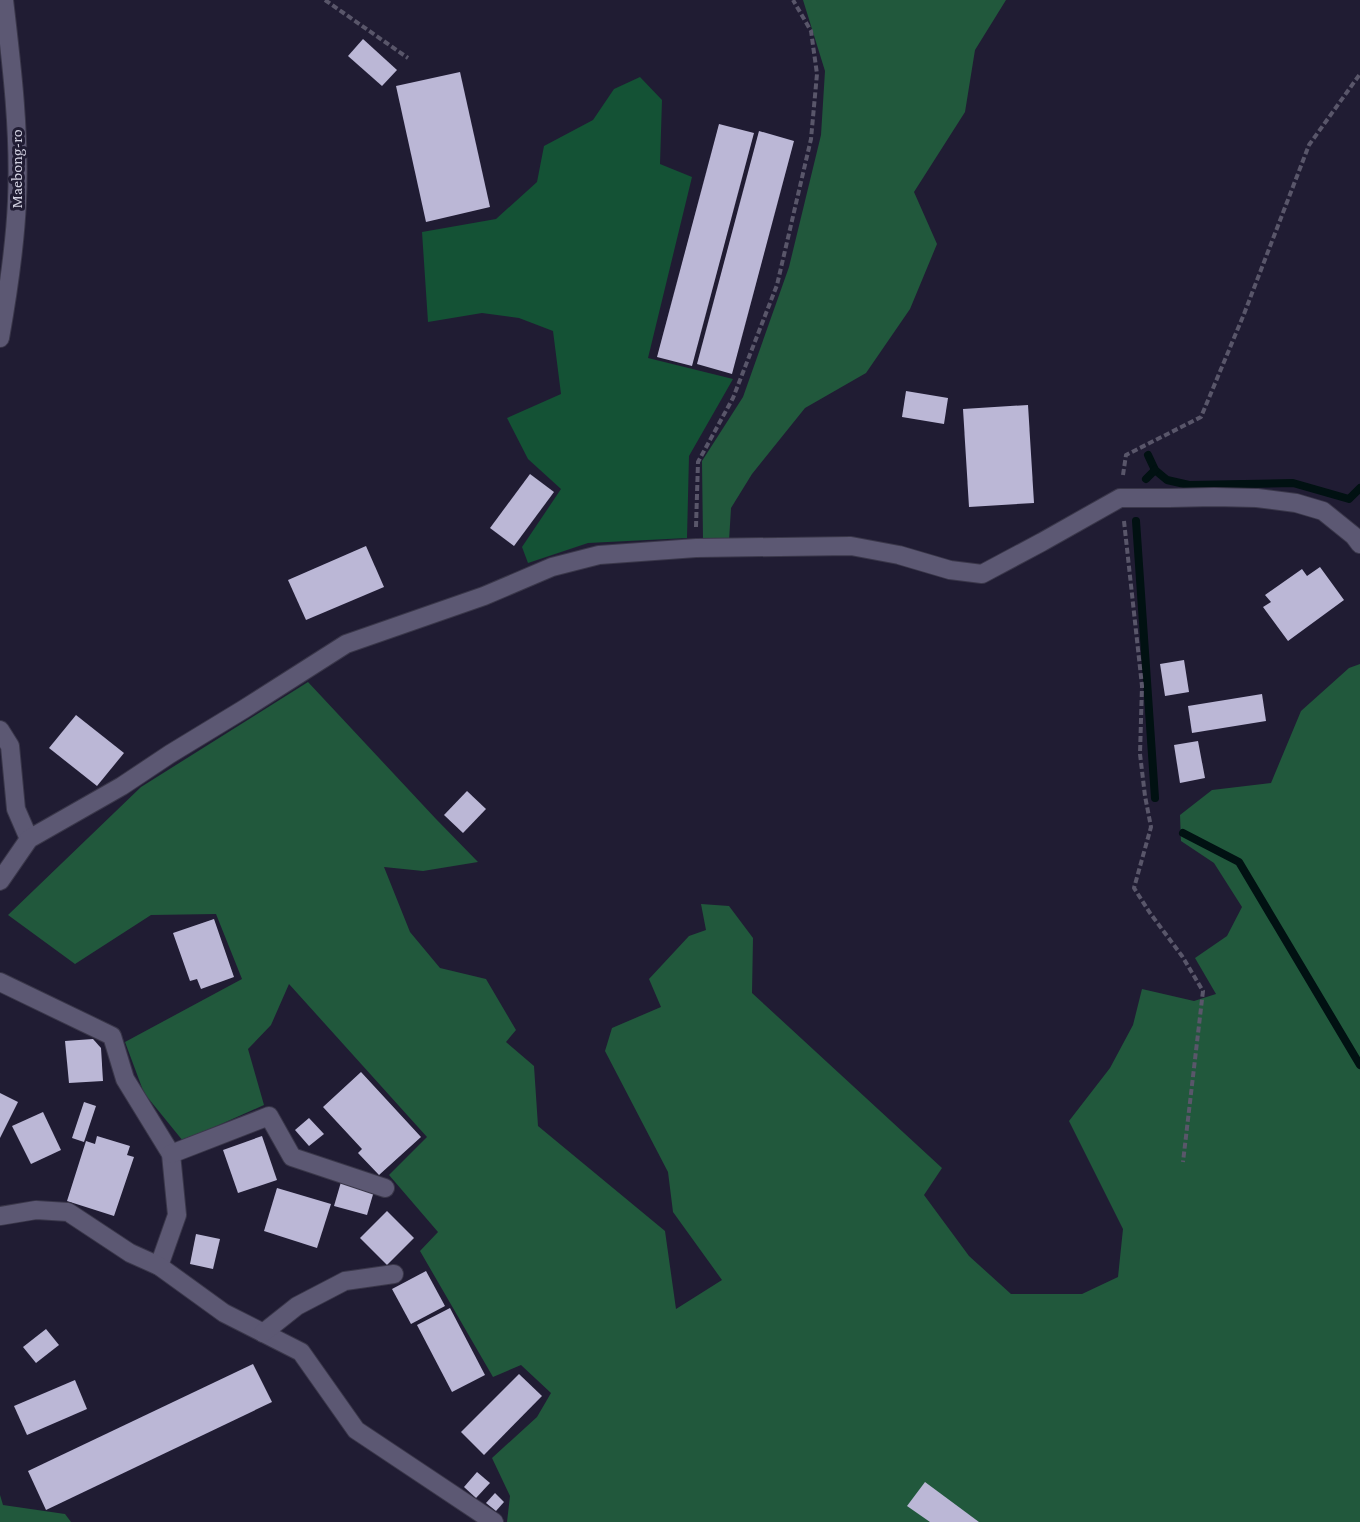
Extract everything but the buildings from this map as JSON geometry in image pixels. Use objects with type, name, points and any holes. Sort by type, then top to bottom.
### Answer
[{"type":"street","name":"Maebong-ro","points":[[0,338],[9,283],[17,201],[16,115],[4,0]]},
{"type":"street","points":[[0,881],[29,838],[122,786],[346,644],[484,596],[552,567],[599,555],[696,548],[851,546],[899,555],[950,570],[982,574],[1120,498],[1246,498],[1296,503],[1323,511],[1354,536],[1360,544]]},
{"type":"street","points":[[0,730],[10,746],[16,809],[29,838]]},
{"type":"street","points":[[0,982],[112,1036],[125,1079],[171,1154],[177,1215],[159,1266]]},
{"type":"street","points":[[171,1154],[269,1116],[292,1157],[385,1188]]},
{"type":"street","points":[[0,1216],[36,1210],[68,1212],[130,1253],[159,1266],[224,1313],[301,1352],[356,1430],[494,1522]]},
{"type":"street","points":[[263,1333],[297,1306],[345,1281],[394,1274]]},
{"type":"path","points":[[325,0],[408,58]]},
{"type":"path","points":[[696,548],[698,462],[733,398],[777,285],[811,139],[817,74],[812,31],[792,0]]},
{"type":"path","points":[[1183,1162],[1203,991],[1182,956],[1150,914],[1134,888],[1151,827],[1140,754],[1142,686],[1126,531],[1120,498],[1126,454],[1201,417],[1244,314],[1309,145],[1360,74]]},
{"type":"green space","points":[[803,0],[1006,0],[975,50],[965,112],[914,192],[937,244],[910,309],[866,373],[805,408],[752,474],[731,508],[729,541],[703,540],[702,461],[743,397],[789,267],[821,135],[825,71]]},
{"type":"green space","points":[[640,77],[662,100],[660,164],[692,177],[648,358],[733,379],[689,456],[687,538],[588,543],[528,563],[522,547],[561,489],[528,459],[507,418],[561,394],[553,331],[519,318],[482,313],[428,322],[422,232],[496,219],[537,182],[544,146],[593,120],[614,89]]},
{"type":"green space","points":[[1360,664],[1360,1522],[507,1522],[510,1496],[492,1458],[537,1417],[551,1393],[521,1365],[493,1377],[420,1251],[438,1232],[389,1175],[427,1137],[289,984],[271,1025],[248,1049],[264,1105],[183,1141],[144,1093],[125,1042],[242,979],[216,914],[151,915],[75,964],[8,915],[141,787],[308,682],[478,862],[423,871],[384,867],[410,932],[440,968],[486,979],[516,1030],[506,1042],[534,1066],[538,1126],[665,1231],[676,1309],[722,1280],[673,1212],[668,1172],[605,1051],[612,1028],[661,1007],[649,979],[689,936],[706,930],[701,904],[729,906],[753,938],[752,993],[942,1168],[924,1195],[969,1256],[1011,1294],[1082,1294],[1118,1277],[1123,1229],[1069,1121],[1110,1068],[1133,1025],[1142,989],[1194,1001],[1216,994],[1195,958],[1227,936],[1242,907],[1214,863],[1181,841],[1180,815],[1212,790],[1271,783],[1301,711],[1349,668]]},
{"type":"green space","points":[[0,1495],[3,1505],[65,1514],[71,1522],[0,1522]]},
{"type":"waterway","points":[[1148,455],[1155,470],[1167,480],[1189,485],[1293,483],[1349,499],[1360,488]]},
{"type":"waterway","points":[[1146,479],[1155,470]]},
{"type":"waterway","points":[[1136,521],[1155,798]]},
{"type":"waterway","points":[[1183,833],[1239,862],[1360,1065]]}]
